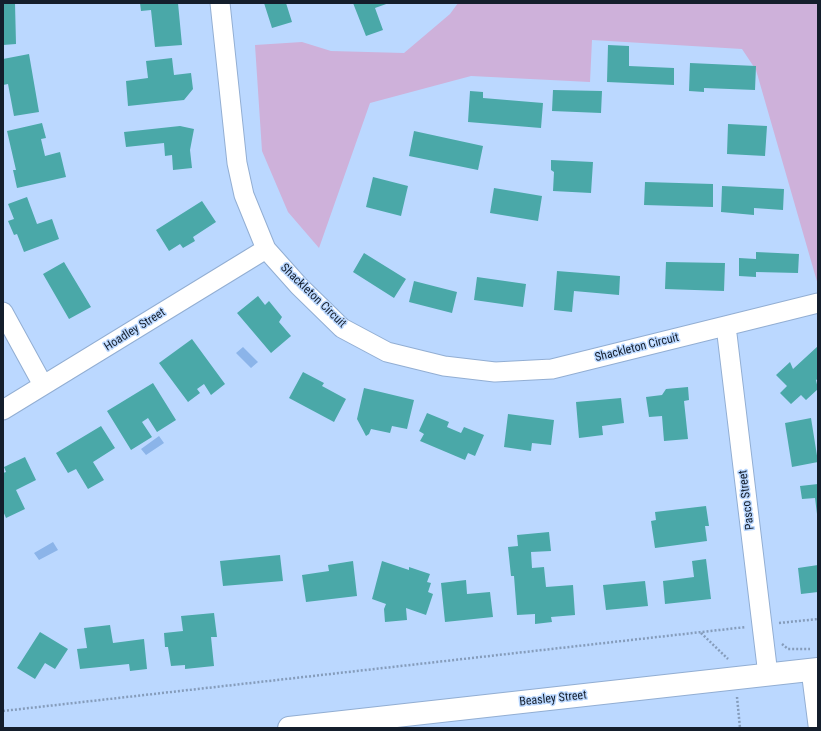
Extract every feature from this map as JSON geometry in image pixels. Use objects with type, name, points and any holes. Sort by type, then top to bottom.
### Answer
[{"type":"main road","name":"Beasley Street","points":[[289,728],[815,670]]},
{"type":"street","name":"Shackleton Circuit","points":[[220,3],[238,163],[244,195],[266,249],[299,286],[342,328],[387,352],[444,366],[495,372],[552,369],[818,303]]},
{"type":"street","name":"Hoadley Street","points":[[3,410],[266,249]]},
{"type":"street","points":[[3,312],[44,384]]},
{"type":"street","name":"Pasco Street","points":[[726,326],[768,675]]},
{"type":"street","points":[[815,670],[818,725]]},
{"type":"path","points":[[3,711],[818,619]]},
{"type":"shaded area","points":[[458,3],[818,3],[818,285],[756,70],[742,49],[592,40],[590,82],[471,76],[370,103],[319,248],[288,212],[262,151],[255,45],[302,42],[331,51],[404,53],[450,14]]},
{"type":"water","points":[[243,347],[258,362],[251,368],[236,353]]},
{"type":"water","points":[[159,436],[164,443],[146,455],[141,449]]},
{"type":"water","points":[[53,542],[58,550],[39,560],[34,553]]},
{"type":"building","points":[[3,3],[15,3],[16,44],[3,45]]},
{"type":"building","points":[[140,3],[178,3],[182,45],[155,47],[151,10],[141,11]]},
{"type":"building","points":[[264,3],[286,3],[292,22],[272,28]]},
{"type":"building","points":[[353,3],[389,3],[375,8],[383,30],[366,36]]},
{"type":"building","points":[[608,45],[629,46],[629,66],[674,68],[674,85],[607,82]]},
{"type":"building","points":[[29,54],[39,112],[14,116],[8,84],[3,85],[3,59]]},
{"type":"building","points":[[172,58],[174,75],[191,73],[193,89],[184,100],[128,106],[126,81],[148,78],[146,61]]},
{"type":"building","points":[[690,63],[756,66],[755,90],[704,88],[704,92],[689,91]]},
{"type":"building","points":[[553,90],[602,91],[601,113],[552,111]]},
{"type":"building","points":[[470,91],[483,92],[483,98],[543,103],[541,128],[468,122]]},
{"type":"building","points":[[42,123],[46,138],[41,139],[45,156],[60,152],[66,177],[17,188],[13,170],[16,170],[7,131]]},
{"type":"building","points":[[728,124],[767,126],[765,156],[727,154]]},
{"type":"building","points":[[180,126],[194,129],[190,150],[192,168],[173,170],[172,155],[165,156],[164,143],[126,147],[124,132]]},
{"type":"building","points":[[414,131],[483,146],[478,170],[409,156]]},
{"type":"building","points":[[551,160],[593,162],[591,193],[553,191],[554,172],[551,170]]},
{"type":"building","points":[[373,177],[408,186],[401,216],[366,207]]},
{"type":"building","points":[[645,182],[713,184],[713,207],[644,205]]},
{"type":"building","points":[[722,186],[784,189],[783,210],[754,208],[754,215],[721,212]]},
{"type":"building","points":[[494,188],[542,196],[538,221],[490,213]]},
{"type":"building","points":[[27,197],[37,224],[52,219],[59,239],[24,252],[17,234],[14,235],[8,221],[14,219],[8,204]]},
{"type":"building","points":[[202,201],[216,222],[193,237],[195,241],[183,248],[180,244],[169,251],[156,230]]},
{"type":"building","points":[[756,252],[799,254],[798,273],[756,272],[756,277],[739,276],[739,258],[756,259]]},
{"type":"building","points":[[364,253],[406,279],[394,298],[353,272]]},
{"type":"building","points":[[64,262],[91,307],[69,319],[43,274]]},
{"type":"building","points":[[666,262],[725,263],[724,291],[665,289]]},
{"type":"building","points":[[557,271],[620,276],[619,295],[574,291],[572,312],[554,310]]},
{"type":"building","points":[[477,277],[526,284],[523,307],[474,300]]},
{"type":"building","points":[[414,281],[457,292],[452,313],[409,302]]},
{"type":"building","points":[[258,296],[265,305],[269,301],[282,317],[279,322],[291,336],[271,353],[237,313]]},
{"type":"building","points":[[192,339],[225,384],[211,395],[204,384],[197,389],[200,393],[188,402],[159,363]]},
{"type":"building","points":[[818,346],[818,379],[816,380],[818,389],[806,400],[801,395],[791,404],[780,393],[787,386],[776,375],[790,362],[793,369]]},
{"type":"building","points":[[303,372],[324,383],[322,386],[346,399],[334,422],[289,398]]},
{"type":"building","points":[[153,383],[176,420],[157,432],[148,418],[142,422],[152,437],[131,450],[107,411]]},
{"type":"building","points":[[688,387],[689,400],[684,401],[688,439],[664,441],[662,416],[649,417],[646,397],[662,395],[666,389]]},
{"type":"building","points":[[364,388],[414,400],[407,429],[392,426],[390,433],[371,429],[369,434],[366,436],[357,419]]},
{"type":"building","points":[[621,398],[624,423],[602,426],[603,435],[579,438],[576,402]]},
{"type":"building","points":[[427,413],[449,422],[447,427],[461,433],[464,427],[484,435],[475,456],[468,453],[465,460],[420,441],[424,434],[419,431]]},
{"type":"building","points":[[508,414],[554,420],[551,445],[532,443],[531,451],[504,447]]},
{"type":"building","points":[[811,418],[818,462],[792,467],[785,423]]},
{"type":"building","points":[[101,426],[115,448],[93,462],[104,480],[88,489],[76,469],[68,473],[56,453]]},
{"type":"building","points":[[25,457],[36,480],[16,490],[25,509],[6,518],[3,511],[3,473],[6,472],[4,467]]},
{"type":"building","points":[[818,484],[817,514],[815,498],[802,499],[800,486]]},
{"type":"building","points":[[706,506],[709,526],[705,526],[707,541],[655,548],[651,521],[656,520],[655,512]]},
{"type":"building","points":[[549,532],[551,551],[531,552],[532,568],[544,567],[546,587],[573,585],[575,615],[551,617],[552,622],[535,624],[535,614],[517,615],[514,576],[511,576],[508,547],[518,546],[517,535]]},
{"type":"building","points":[[280,555],[283,581],[223,586],[220,561]]},
{"type":"building","points":[[706,559],[711,599],[665,604],[663,581],[694,577],[692,561]]},
{"type":"building","points":[[353,561],[357,596],[306,602],[302,575],[329,571],[328,565]]},
{"type":"building","points":[[382,561],[409,570],[409,567],[430,574],[427,582],[431,583],[428,592],[433,594],[426,615],[406,608],[407,620],[385,622],[384,609],[386,604],[372,599]]},
{"type":"building","points":[[818,565],[818,592],[801,594],[798,568]]},
{"type":"building","points":[[466,580],[467,594],[490,592],[493,617],[445,622],[441,583]]},
{"type":"building","points":[[645,581],[648,606],[606,610],[603,585]]},
{"type":"building","points":[[214,613],[217,637],[211,637],[214,666],[185,669],[185,665],[171,666],[168,647],[165,647],[164,633],[183,631],[181,616]]},
{"type":"building","points":[[110,625],[113,643],[144,639],[147,669],[130,671],[129,664],[80,669],[77,649],[87,648],[84,628]]},
{"type":"building","points":[[40,632],[68,649],[55,669],[45,663],[35,679],[17,668]]}]
